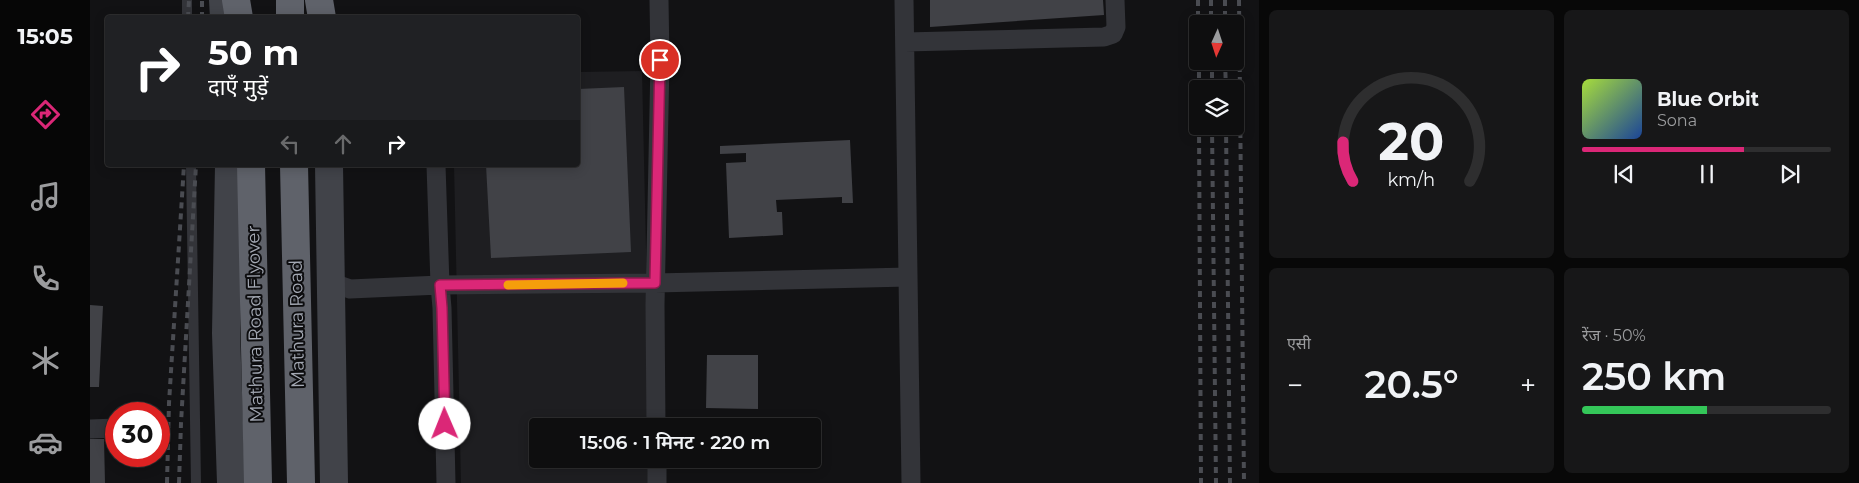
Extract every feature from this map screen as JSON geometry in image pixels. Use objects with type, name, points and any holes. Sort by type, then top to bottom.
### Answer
[{"type":"highway","points":[[236,0],[238,15]]},
{"type":"highway","points":[[248,0],[248,15]]},
{"type":"highway","points":[[290,0],[290,15]]},
{"type":"highway","points":[[319,0],[322,15]]},
{"type":"highway","name":"Mathura Road Flyover","points":[[251,167],[258,483]]},
{"type":"highway","name":"Mathura Road","points":[[294,167],[301,483]]},
{"type":"main road","points":[[223,0],[224,15]]},
{"type":"main road","points":[[327,0],[327,15]]},
{"type":"main road","points":[[229,167],[226,333],[231,483]]},
{"type":"main road","points":[[329,167],[334,483]]},
{"type":"street","points":[[656,418],[655,283],[660,60],[659,0]]},
{"type":"street","points":[[904,0],[911,483]]},
{"type":"street","points":[[905,42],[1104,37],[1113,34],[1116,27],[1115,0]]},
{"type":"street","points":[[436,167],[442,308],[446,483]]},
{"type":"street","points":[[330,282],[350,289],[440,285],[908,278]]},
{"type":"street","points":[[90,429],[105,428]]},
{"type":"street","points":[[657,468],[657,483]]},
{"type":"lane","points":[[187,0],[187,15]]},
{"type":"lane","points":[[191,167],[196,483]]},
{"type":"shaded area","points":[[642,71],[650,418],[529,418],[529,468],[650,468],[651,483],[461,483],[454,167],[580,167],[580,72]]},
{"type":"building","points":[[930,0],[1103,0],[1104,15],[930,27]]},
{"type":"building","points":[[624,87],[631,252],[491,258],[486,167],[580,167],[580,89]]},
{"type":"building","points":[[850,140],[853,203],[842,203],[842,197],[776,200],[777,212],[782,212],[783,235],[729,238],[726,163],[746,162],[746,153],[720,154],[720,146]]},
{"type":"building","points":[[90,305],[103,306],[99,387],[90,387]]},
{"type":"building","points":[[707,355],[758,355],[758,409],[706,408]]},
{"type":"building","points":[[90,439],[104,439],[105,483],[90,483]]},
{"type":"railway","points":[[188,15],[189,0]]},
{"type":"railway","points":[[202,0],[202,15]]},
{"type":"railway","points":[[1198,0],[1198,15]]},
{"type":"railway","points":[[1211,0],[1211,15]]},
{"type":"railway","points":[[1225,0],[1225,15]]},
{"type":"railway","points":[[1239,0],[1244,483]]},
{"type":"railway","points":[[1199,70],[1199,80]]},
{"type":"railway","points":[[1212,70],[1212,80]]},
{"type":"railway","points":[[1225,70],[1226,80]]},
{"type":"railway","points":[[1199,135],[1201,483]]},
{"type":"railway","points":[[1212,135],[1216,483]]},
{"type":"railway","points":[[1226,135],[1230,483]]},
{"type":"railway","points":[[167,483],[169,403],[184,167]]},
{"type":"railway","points":[[179,483],[196,167]]},
{"type":"slow traffic","points":[[508,285],[623,283]]},
{"type":"route","points":[[445,424],[440,285],[655,283],[660,60]]}]
